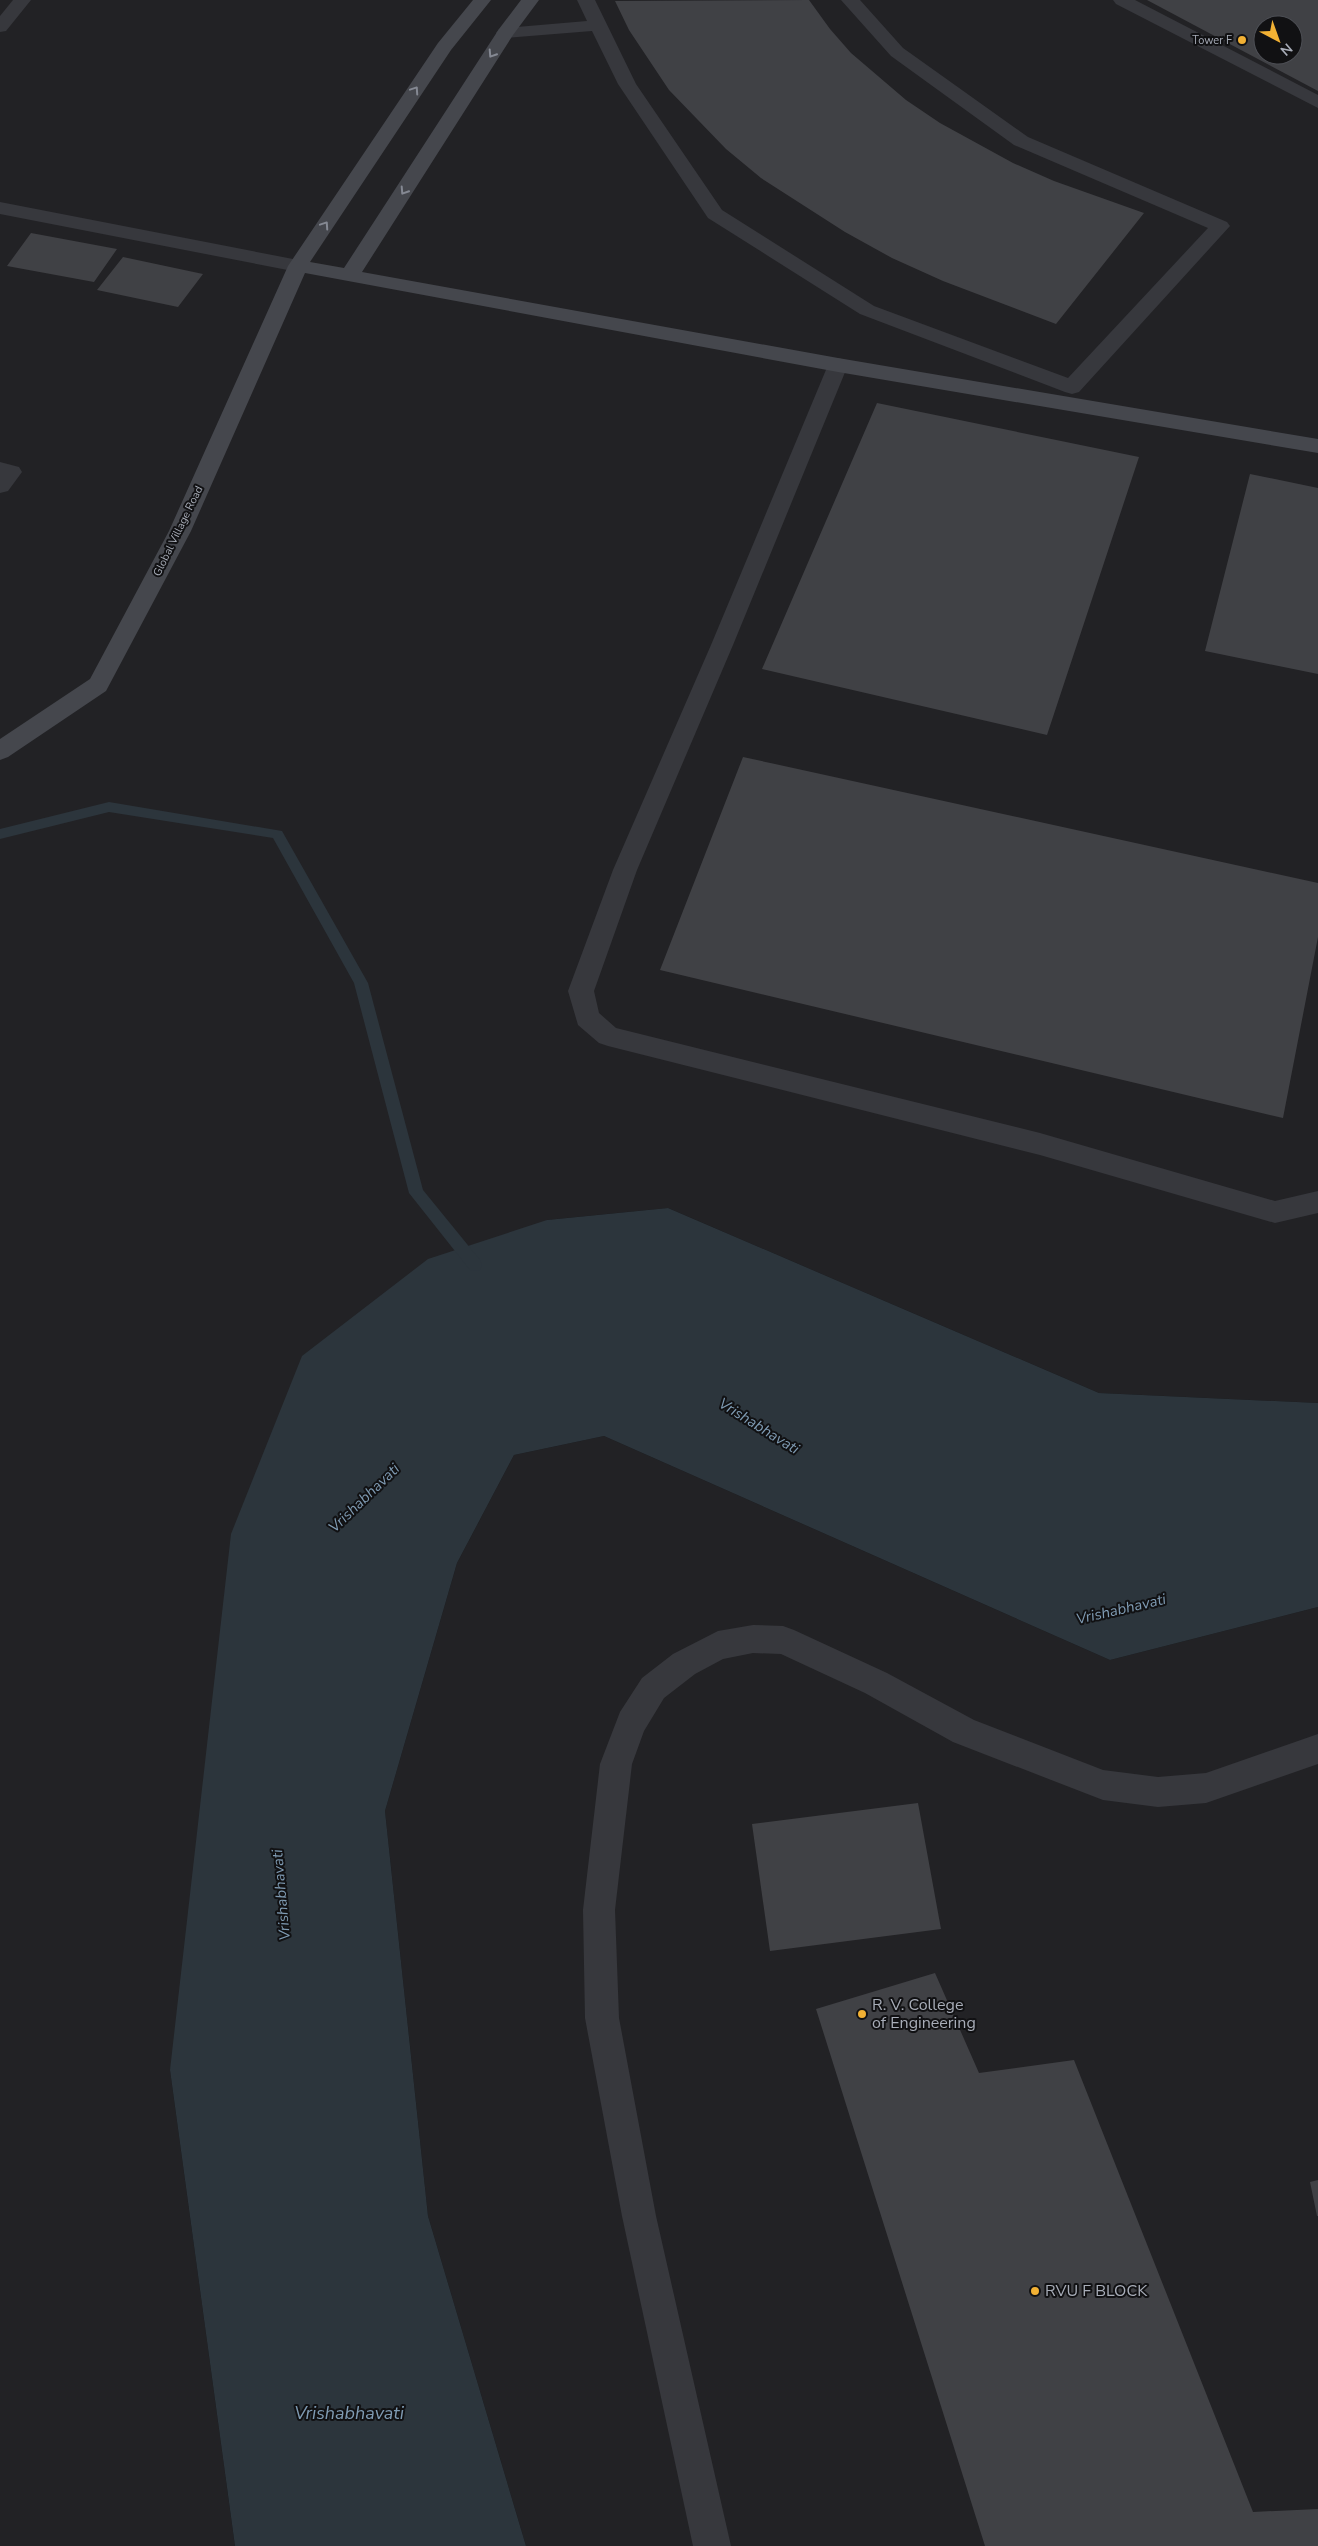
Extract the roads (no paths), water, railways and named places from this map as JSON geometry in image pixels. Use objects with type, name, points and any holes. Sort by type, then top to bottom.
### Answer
[{"type":"street","name":"Global Village Road","points":[[0,751],[98,685],[180,531],[298,266],[444,47],[482,0]]},
{"type":"street","points":[[350,275],[505,33],[530,0]]},
{"type":"street","points":[[298,266],[404,287],[838,365],[1318,446]]},
{"type":"lane","points":[[0,27],[22,0]]},
{"type":"lane","points":[[586,0],[627,84],[715,214],[867,310],[1072,387],[1220,226],[1021,141],[897,52],[850,0]]},
{"type":"lane","points":[[1122,0],[1318,102]]},
{"type":"lane","points":[[505,33],[598,25]]},
{"type":"lane","points":[[0,208],[298,266]]},
{"type":"lane","points":[[838,365],[722,645],[625,870],[581,992],[587,1018],[608,1036],[1040,1144],[1275,1212],[1318,1202]]},
{"type":"lane","points":[[0,469],[12,472],[0,486]]},
{"type":"lane","points":[[712,2546],[639,2216],[602,2018],[599,1910],[616,1764],[631,1723],[653,1688],[684,1664],[718,1645],[754,1639],[782,1640],[876,1683],[964,1731],[1103,1786],[1158,1792],[1206,1788],[1318,1749]]},
{"type":"water","name":"Vrishabhavati","points":[[668,1208],[1099,1393],[1318,1403],[1318,1607],[1110,1660],[604,1436],[514,1455],[457,1563],[385,1811],[428,2216],[526,2546],[235,2546],[170,2070],[231,1534],[302,1356],[428,1259],[547,1220]]},
{"type":"waterway","points":[[0,834],[109,807],[277,834],[361,983],[416,1193],[475,1265]]},
{"type":"place","name":"Tower F","points":[[1242,40]]},
{"type":"place","name":"R. V. College of Engineering","points":[[862,2014]]},
{"type":"place","name":"RVU F BLOCK","points":[[1035,2291]]}]
